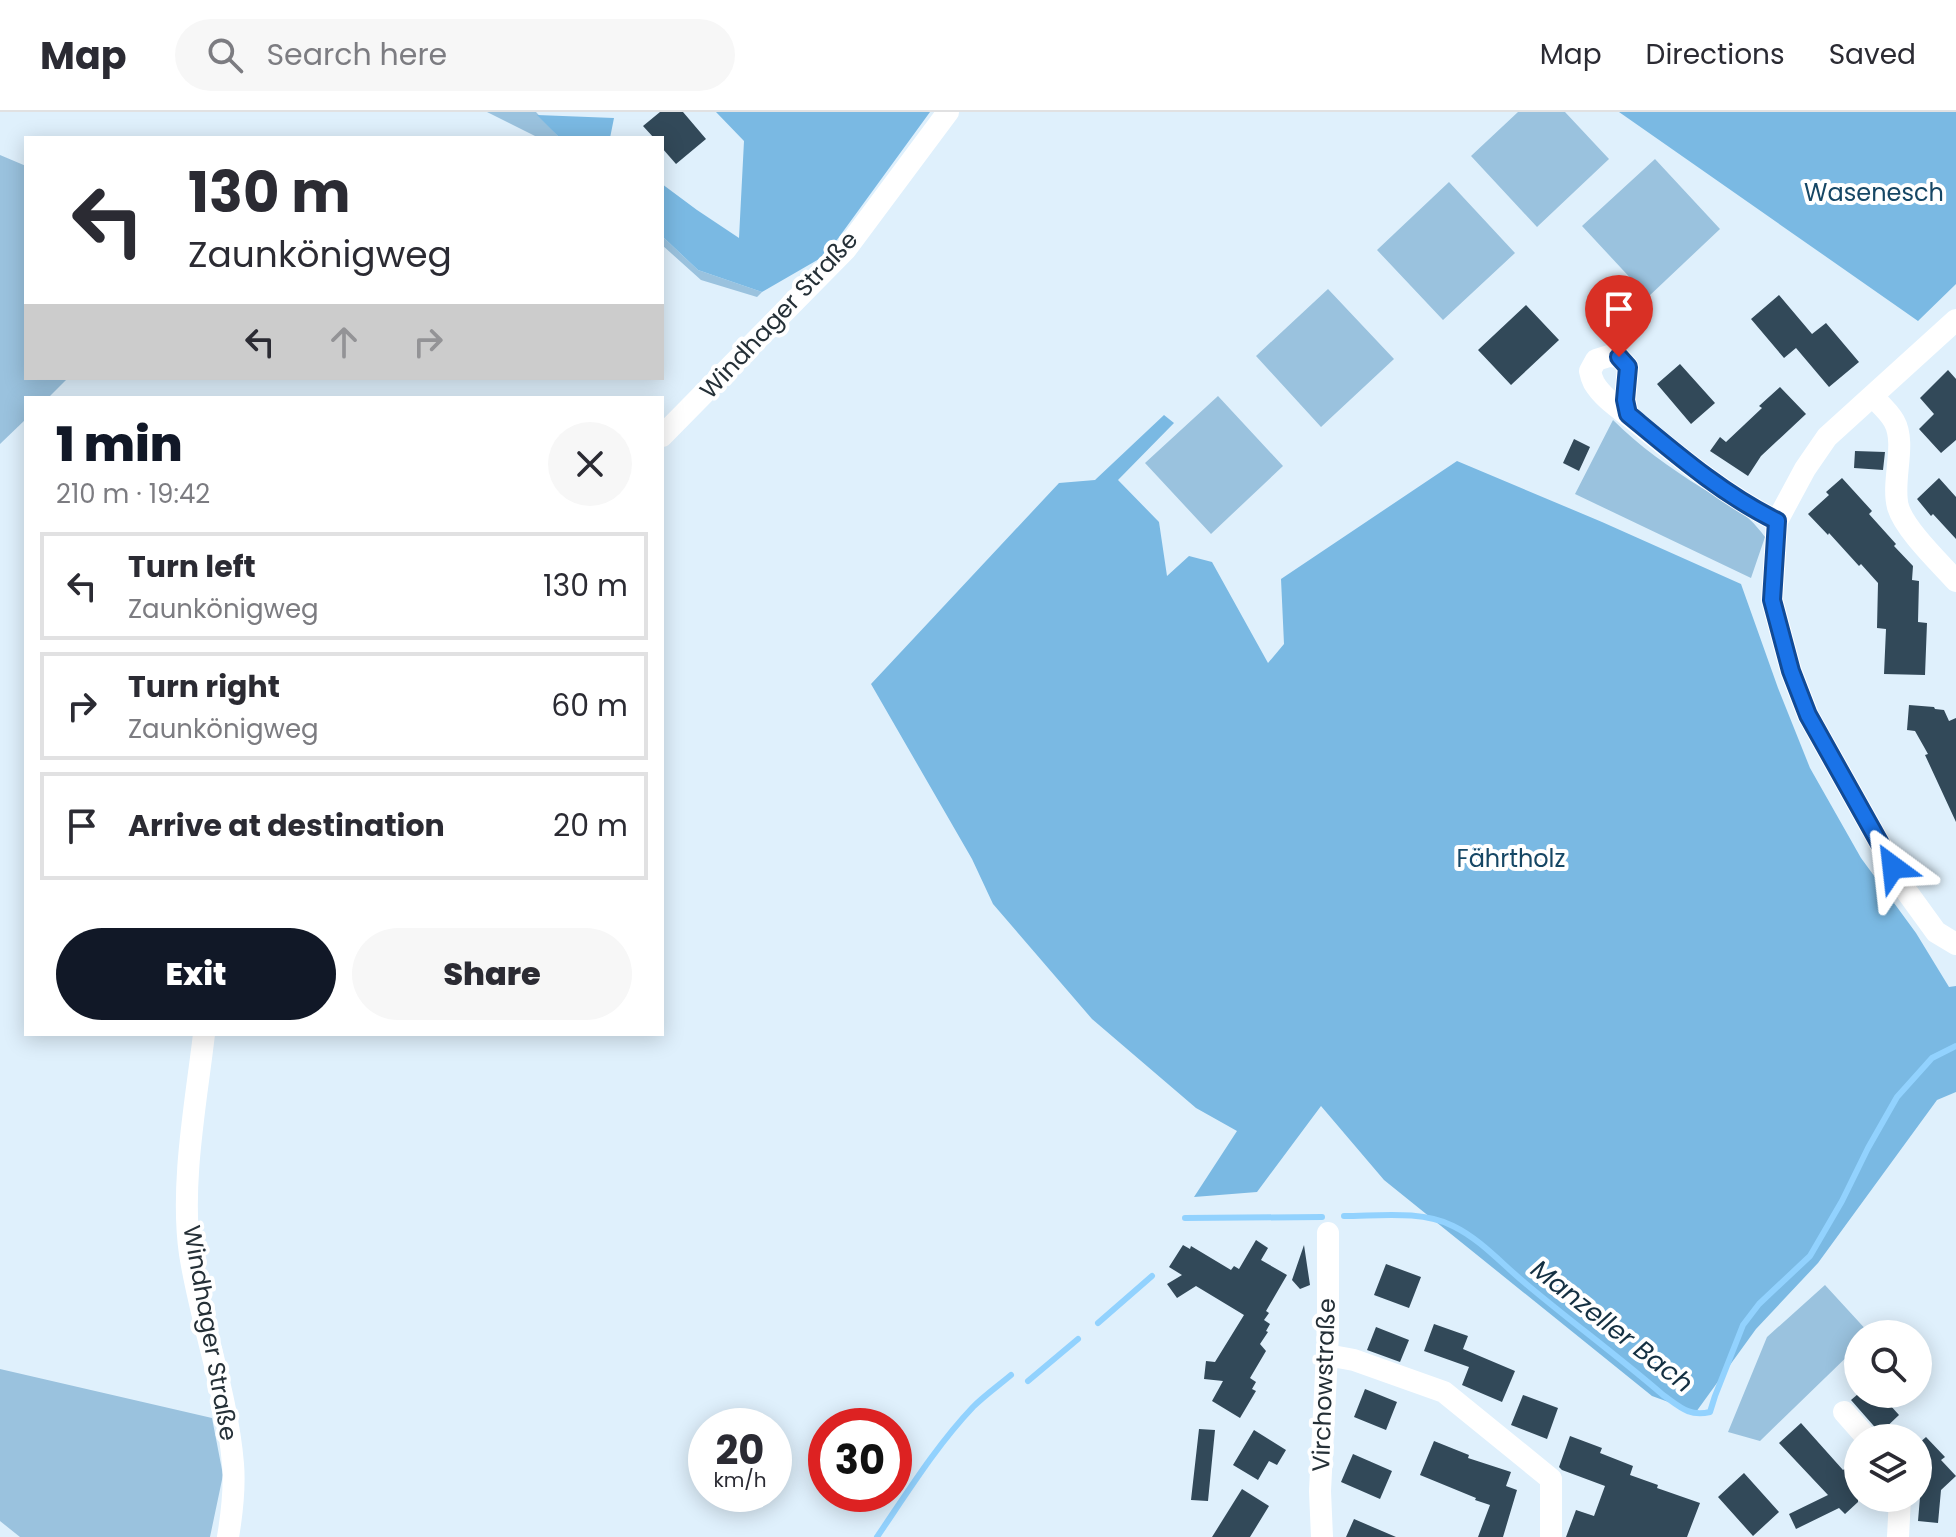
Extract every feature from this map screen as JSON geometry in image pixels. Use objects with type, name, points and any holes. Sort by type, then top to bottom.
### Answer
[{"type":"street","name":"Windhager Straße","points":[[664,434],[846,249],[948,112]]},
{"type":"street","points":[[1955,944],[1936,932],[1907,892],[1808,715],[1791,671],[1772,600],[1777,521],[1805,469],[1827,437],[1956,320]]},
{"type":"street","points":[[1873,397],[1894,421],[1899,436],[1898,508],[1911,530],[1956,581]]},
{"type":"street","points":[[1628,414],[1689,464],[1754,509],[1777,521]]},
{"type":"street","name":"Windhager Straße","points":[[204,1036],[190,1156],[190,1252],[227,1420],[233,1465],[228,1537]]},
{"type":"street","name":"Virchowstraße","points":[[1322,1537],[1320,1491],[1327,1355],[1328,1233]]},
{"type":"street","points":[[1327,1355],[1354,1360],[1444,1392],[1480,1421],[1551,1479],[1551,1537]]},
{"type":"street","points":[[1844,1412],[1855,1424]]},
{"type":"street","points":[[1898,1537],[1899,1512]]},
{"type":"shaded area","points":[[487,112],[536,112],[558,136],[535,136]]},
{"type":"shaded area","points":[[1518,112],[1565,112],[1609,159],[1537,227],[1471,156]]},
{"type":"shaded area","points":[[0,155],[24,165],[24,380],[66,380],[50,396],[24,396],[24,421],[0,444]]},
{"type":"shaded area","points":[[1655,159],[1720,229],[1648,297],[1582,226]]},
{"type":"shaded area","points":[[1449,182],[1515,253],[1443,320],[1377,250]]},
{"type":"shaded area","points":[[664,238],[698,270],[762,292],[757,297],[701,280],[664,247]]},
{"type":"shaded area","points":[[1328,289],[1394,359],[1321,427],[1256,356]]},
{"type":"shaded area","points":[[1218,396],[1283,466],[1211,534],[1145,463]]},
{"type":"shaded area","points":[[1613,420],[1655,456],[1736,508],[1758,528],[1765,537],[1751,578],[1575,494]]},
{"type":"shaded area","points":[[1825,1285],[1857,1320],[1844,1320],[1844,1360],[1760,1441],[1728,1432],[1767,1337]]},
{"type":"shaded area","points":[[0,1369],[212,1418],[223,1475],[210,1537],[20,1537],[0,1521]]},
{"type":"green space","points":[[716,112],[930,112],[826,255],[762,292],[698,270],[664,238],[664,185],[739,238],[744,141]]},
{"type":"green space","name":"Wasenesch","points":[[1619,112],[1956,112],[1956,284],[1918,321]]},
{"type":"green space","points":[[537,115],[614,118],[610,136],[558,136]]},
{"type":"green space","name":"Fährtholz","points":[[1164,415],[1174,423],[1118,480],[1159,522],[1167,576],[1189,556],[1212,562],[1268,663],[1284,644],[1281,579],[1457,461],[1741,584],[1810,768],[1861,858],[1916,933],[1949,987],[1956,986],[1956,1092],[1937,1100],[1818,1263],[1756,1329],[1696,1412],[1652,1396],[1384,1180],[1321,1106],[1257,1192],[1194,1197],[1237,1131],[1196,1108],[1092,1019],[993,904],[972,859],[871,684],[1059,483],[1095,480]]},
{"type":"building","points":[[660,112],[683,112],[706,139],[676,164],[664,150],[664,136],[652,136],[643,126]]},
{"type":"building","points":[[1779,295],[1812,334],[1826,323],[1859,362],[1829,387],[1796,348],[1784,358],[1751,319]]},
{"type":"building","points":[[1526,305],[1559,340],[1511,385],[1478,350]]},
{"type":"building","points":[[1680,364],[1715,403],[1691,424],[1657,384]]},
{"type":"building","points":[[1948,370],[1956,379],[1956,440],[1941,453],[1919,429],[1934,414],[1920,398]]},
{"type":"building","points":[[1780,387],[1806,414],[1761,456],[1748,476],[1710,451],[1720,437],[1726,442]]},
{"type":"building","points":[[1574,439],[1590,447],[1579,471],[1563,463]]},
{"type":"building","points":[[1855,451],[1885,452],[1883,470],[1854,468]]},
{"type":"building","points":[[1842,478],[1872,511],[1869,514],[1913,566],[1912,580],[1919,581],[1918,622],[1927,623],[1925,675],[1884,674],[1886,629],[1877,628],[1878,583],[1808,514]]},
{"type":"building","points":[[1939,478],[1956,497],[1956,539],[1917,499]]},
{"type":"building","points":[[1909,705],[1944,710],[1949,721],[1956,718],[1956,822],[1925,755],[1928,754],[1915,731],[1907,730]]},
{"type":"building","points":[[1256,1240],[1268,1248],[1261,1260],[1287,1275],[1266,1311],[1269,1313],[1264,1320],[1270,1324],[1260,1344],[1266,1351],[1250,1378],[1256,1382],[1252,1389],[1256,1391],[1240,1418],[1212,1401],[1223,1381],[1204,1379],[1206,1361],[1215,1362],[1244,1315],[1196,1286],[1177,1298],[1167,1284],[1182,1275],[1169,1267],[1183,1245],[1190,1249],[1191,1246],[1231,1270],[1234,1266],[1239,1269]]},
{"type":"building","points":[[1304,1245],[1310,1285],[1300,1289],[1292,1280]]},
{"type":"building","points":[[1386,1264],[1421,1277],[1409,1308],[1374,1295]]},
{"type":"building","points":[[1434,1324],[1468,1336],[1463,1349],[1515,1371],[1502,1402],[1462,1385],[1469,1367],[1424,1351]]},
{"type":"building","points":[[1376,1327],[1409,1340],[1400,1362],[1367,1350]]},
{"type":"building","points":[[1365,1389],[1397,1402],[1386,1430],[1354,1417]]},
{"type":"building","points":[[1523,1395],[1558,1408],[1547,1439],[1511,1425]]},
{"type":"building","points":[[1858,1408],[1893,1408],[1899,1415],[1890,1424],[1872,1424]]},
{"type":"building","points":[[1801,1423],[1844,1469],[1844,1512],[1847,1512],[1845,1514],[1839,1508],[1796,1529],[1789,1514],[1828,1495],[1779,1443]]},
{"type":"building","points":[[1199,1429],[1215,1430],[1208,1501],[1191,1500]]},
{"type":"building","points":[[1254,1430],[1286,1450],[1277,1465],[1269,1461],[1258,1480],[1233,1465]]},
{"type":"building","points":[[1570,1436],[1602,1448],[1600,1453],[1633,1466],[1630,1475],[1700,1503],[1687,1537],[1566,1537],[1576,1510],[1594,1516],[1605,1486],[1559,1467]]},
{"type":"building","points":[[1434,1441],[1469,1455],[1468,1458],[1511,1472],[1506,1486],[1517,1490],[1503,1537],[1478,1537],[1490,1505],[1420,1475]]},
{"type":"building","points":[[1932,1443],[1945,1457],[1941,1460],[1956,1476],[1941,1490],[1938,1523],[1918,1521],[1919,1512],[1932,1512]]},
{"type":"building","points":[[1353,1454],[1392,1471],[1380,1499],[1341,1482]]},
{"type":"building","points":[[1744,1473],[1779,1512],[1753,1536],[1718,1497]]},
{"type":"building","points":[[1242,1489],[1269,1506],[1250,1537],[1212,1537]]},
{"type":"building","points":[[1354,1519],[1396,1537],[1346,1537]]},
{"type":"waterway","name":"Manzeller Bach","points":[[1344,1216],[1414,1216],[1441,1221],[1463,1231],[1663,1395],[1690,1412],[1710,1412],[1743,1325],[1759,1304],[1810,1256],[1897,1097],[1932,1058],[1956,1046]]},
{"type":"waterway","name":"Manzeller Bach","points":[[1185,1218],[1322,1217]]},
{"type":"waterway","name":"Manzeller Bach","points":[[1098,1323],[1152,1276]]},
{"type":"waterway","name":"Manzeller Bach","points":[[1028,1381],[1078,1339]]},
{"type":"waterway","name":"Manzeller Bach","points":[[877,1537],[959,1422],[1011,1375]]},
{"type":"route","points":[[1619,357],[1628,367],[1625,400],[1628,414],[1689,464],[1754,509],[1777,521],[1772,600],[1791,671],[1808,715],[1893,867]]}]
